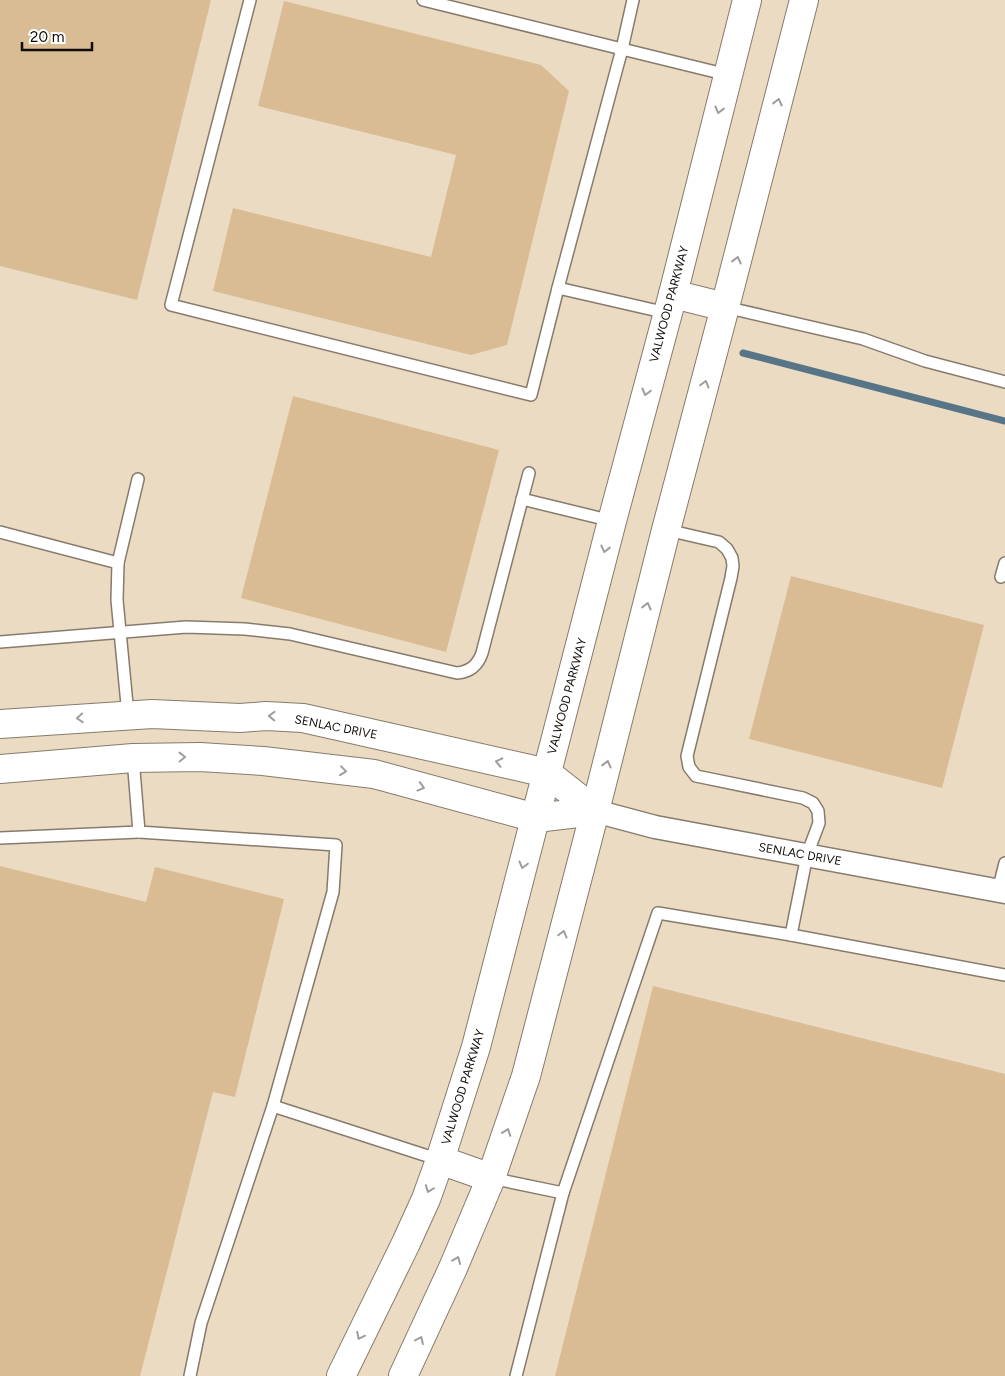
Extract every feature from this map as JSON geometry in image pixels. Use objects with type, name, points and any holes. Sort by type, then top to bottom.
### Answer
[{"type":"main road","name":"VALWOOD PARKWAY","points":[[341,1376],[426,1199],[476,1047],[747,0]]},
{"type":"main road","points":[[403,1376],[453,1268],[491,1178],[526,1076],[804,0]]},
{"type":"main road","points":[[670,303],[725,307]]},
{"type":"main road","name":"SENLAC DRIVE","points":[[0,724],[152,714],[240,718],[266,716],[303,718],[547,773],[595,811]]},
{"type":"main road","points":[[128,715],[133,758]]},
{"type":"main road","name":"SENLAC DRIVE","points":[[0,769],[133,758],[200,757],[263,761],[374,774],[536,818],[595,811]]},
{"type":"main road","points":[[440,1160],[491,1178]]},
{"type":"street","name":"SENLAC DRIVE","points":[[595,811],[655,827],[1002,891]]},
{"type":"lane","points":[[250,0],[172,305],[530,395],[633,0]]},
{"type":"lane","points":[[423,0],[728,74]]},
{"type":"lane","points":[[558,288],[670,303]]},
{"type":"lane","points":[[725,307],[863,339],[925,361],[1005,382]]},
{"type":"lane","points":[[0,642],[186,628],[245,629],[290,634],[457,673],[463,672],[475,666],[479,661],[529,473]]},
{"type":"lane","points":[[128,715],[117,600],[118,563],[138,479]]},
{"type":"lane","points":[[522,499],[612,521]]},
{"type":"lane","points":[[666,530],[719,542],[727,549],[732,558],[733,566],[688,756],[689,767],[696,776],[803,798],[813,803],[818,811],[819,823],[808,855],[791,934]]},
{"type":"lane","points":[[0,532],[118,563]]},
{"type":"lane","points":[[1001,577],[1005,562]]},
{"type":"lane","points":[[133,758],[139,832]]},
{"type":"lane","points":[[0,838],[139,832],[336,845],[333,892],[273,1106],[204,1316],[190,1376]]},
{"type":"lane","points":[[1002,891],[1005,863]]},
{"type":"lane","points":[[516,1376],[563,1193],[658,913],[791,934],[1005,975]]},
{"type":"lane","points":[[273,1106],[440,1160]]},
{"type":"lane","points":[[491,1178],[563,1193]]},
{"type":"shaded area","points":[[0,0],[1005,0],[1005,1376],[0,1376]]},
{"type":"building","points":[[0,0],[211,0],[137,300],[0,266]]},
{"type":"building","points":[[284,1],[541,65],[569,91],[507,345],[471,355],[213,291],[233,208],[431,257],[456,155],[258,106]]},
{"type":"building","points":[[293,396],[499,450],[446,652],[241,598]]},
{"type":"building","points":[[791,576],[984,625],[942,788],[749,739]]},
{"type":"building","points":[[0,866],[146,902],[155,867],[284,899],[235,1097],[213,1092],[140,1376],[0,1376]]},
{"type":"building","points":[[653,986],[1005,1074],[1005,1376],[555,1376]]},
{"type":"waterway","points":[[743,353],[1005,421]]}]
